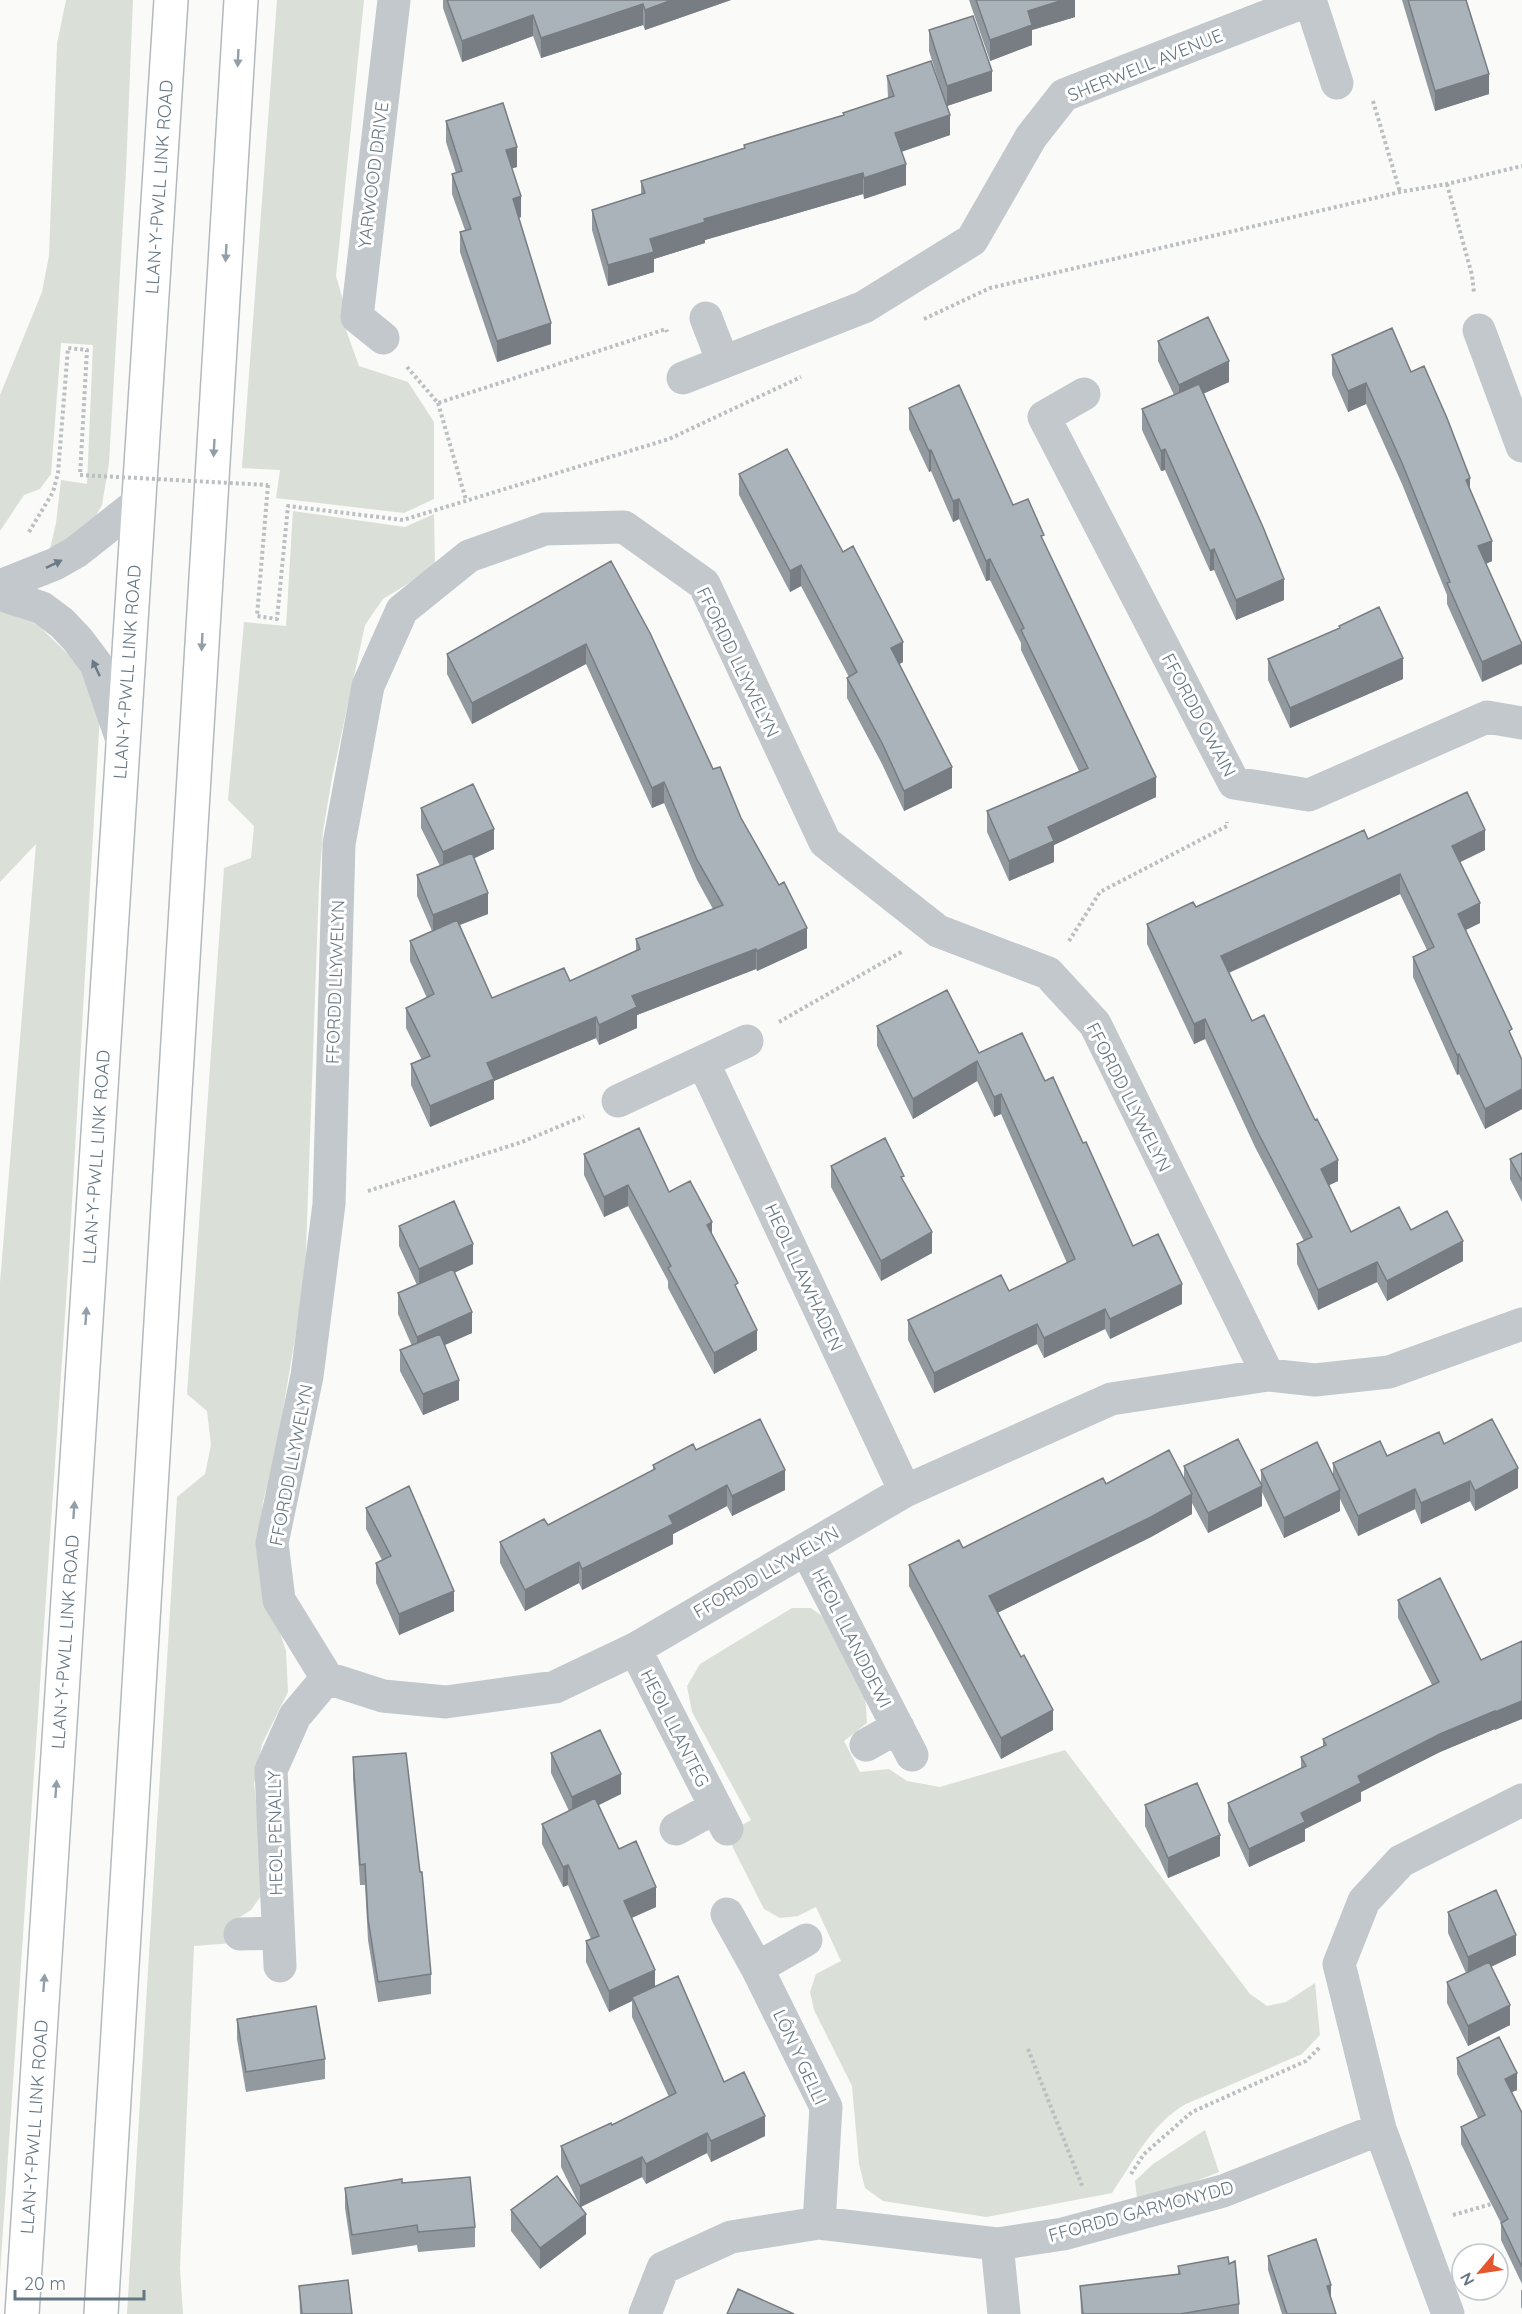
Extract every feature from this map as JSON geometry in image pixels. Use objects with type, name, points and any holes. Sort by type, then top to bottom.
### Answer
[{"type":"highway","name":"LLAN-Y-PWLL LINK ROAD","points":[[22,2314],[171,0]]},
{"type":"highway","points":[[101,2314],[242,0]]},
{"type":"street","name":"YARWOOD DRIVE","points":[[383,338],[357,317],[394,0]]},
{"type":"street","name":"SHERWELL AVENUE","points":[[683,378],[864,307],[972,240],[1031,137],[1064,95],[1310,0],[1337,83]]},
{"type":"street","points":[[706,318],[723,362]]},
{"type":"street","points":[[1479,330],[1522,446]]},
{"type":"street","name":"FFORDD OWAIN","points":[[1084,394],[1044,417],[1234,783],[1309,795],[1487,717],[1522,723]]},
{"type":"street","points":[[0,586],[55,564],[76,552],[138,503]]},
{"type":"street","name":"FFORDD LLYWELYN","points":[[1268,1376],[1095,1024],[1048,973],[938,931],[825,842],[704,584],[624,527],[545,529],[469,556],[402,610],[368,686],[339,844],[329,1204],[308,1376],[272,1543],[279,1600],[327,1678],[383,1696],[446,1702],[555,1688],[634,1648],[905,1491],[1111,1399],[1268,1376],[1315,1380],[1389,1372],[1522,1324]]},
{"type":"street","points":[[0,594],[42,608],[62,623],[78,640],[96,664],[123,743]]},
{"type":"street","points":[[618,1101],[747,1041]]},
{"type":"street","name":"HEOL LLAWHADEN","points":[[703,1062],[905,1491]]},
{"type":"street","name":"HEOL LLANDDEWI","points":[[806,1549],[905,1741],[866,1745]]},
{"type":"street","name":"HEOL LLANTEG","points":[[634,1648],[721,1818],[676,1829]]},
{"type":"street","name":"HEOL PENALLY","points":[[280,1966],[270,1770],[295,1716],[327,1678]]},
{"type":"street","points":[[1448,2314],[1380,2129],[1339,1964],[1364,1901],[1401,1861],[1522,1800]]},
{"type":"street","name":"LÔN Y GELLI","points":[[727,1914],[757,1968],[826,2107],[819,2223]]},
{"type":"street","points":[[240,1934],[277,1933]]},
{"type":"street","points":[[757,1968],[806,1940]]},
{"type":"street","name":"FFORDD GARMONYDD","points":[[645,2314],[663,2268],[731,2237],[819,2223],[997,2244],[1062,2234],[1223,2191],[1380,2129]]},
{"type":"street","points":[[997,2244],[1004,2314]]},
{"type":"path","points":[[1337,83],[1365,74],[1400,192]]},
{"type":"path","points":[[915,323],[990,288],[1400,192],[1522,166]]},
{"type":"path","points":[[1447,183],[1472,275],[1479,330]]},
{"type":"path","points":[[438,403],[666,329],[683,378]]},
{"type":"path","points":[[383,338],[438,403],[466,501]]},
{"type":"path","points":[[24,540],[53,492],[58,473],[68,348],[87,350],[80,475],[268,485],[257,616],[277,619],[288,506],[403,520],[669,439],[808,373]]},
{"type":"path","points":[[1048,973],[1100,892],[1227,826],[1234,783]]},
{"type":"path","points":[[747,1041],[938,931]]},
{"type":"path","points":[[329,1204],[522,1142],[618,1101]]},
{"type":"path","points":[[1097,2225],[1144,2154],[1192,2112],[1306,2061],[1333,2035],[1348,1997]]},
{"type":"path","points":[[1028,2049],[1097,2225]]},
{"type":"path","points":[[1415,2225],[1501,2202]]},
{"type":"shaded area","points":[[66,0],[133,0],[126,170],[109,463],[102,505],[85,535],[48,558],[56,523],[61,480],[87,484],[93,345],[61,343],[51,474],[40,489],[24,495],[0,531],[0,395],[42,292],[49,256],[57,44]]},
{"type":"shaded area","points":[[277,0],[364,0],[336,276],[345,307],[345,327],[359,366],[408,382],[434,422],[434,499],[404,513],[276,498],[280,470],[242,468]]},
{"type":"shaded area","points":[[293,511],[405,527],[434,514],[435,567],[383,599],[365,625],[332,778],[323,831],[319,885],[305,1278],[277,1446],[263,1502],[258,1546],[271,1604],[286,1651],[288,1692],[262,1744],[254,1784],[264,1875],[261,1896],[251,1910],[232,1922],[233,1943],[194,1946],[180,2268],[183,2314],[127,2314],[177,1497],[205,1474],[211,1445],[207,1411],[187,1394],[224,868],[251,858],[254,826],[228,800],[244,622],[286,626]]},
{"type":"shaded area","points":[[0,610],[38,625],[80,666],[100,713],[68,1272],[0,2274],[0,1283],[36,844],[0,882]]},
{"type":"shaded area","points":[[792,1608],[811,1608],[822,1616],[865,1694],[867,1723],[844,1741],[860,1772],[889,1769],[907,1781],[940,1787],[1065,1750],[1250,1994],[1267,2006],[1286,2002],[1315,1983],[1320,2035],[1302,2054],[1186,2104],[1174,2112],[1153,2132],[1112,2193],[986,2217],[883,2201],[865,2188],[859,2164],[852,2086],[814,2010],[810,1992],[816,1974],[841,1961],[816,1907],[798,1916],[780,1918],[764,1909],[726,1834],[751,1820],[692,1712],[687,1686],[700,1664]]},
{"type":"shaded area","points":[[1205,2130],[1219,2172],[1178,2188],[1137,2198],[1135,2181],[1153,2164]]},
{"type":"building","points":[[447,0],[672,0],[645,10],[643,4],[541,38],[533,15],[462,41]]},
{"type":"building","points":[[976,0],[1063,0],[1028,11],[1032,25],[990,40]]},
{"type":"building","points":[[1408,0],[1466,0],[1489,74],[1435,91]]},
{"type":"building","points":[[973,16],[992,71],[947,86],[929,30]]},
{"type":"building","points":[[931,61],[950,115],[895,133],[906,164],[864,178],[863,173],[704,219],[705,222],[650,239],[654,252],[608,265],[592,210],[645,193],[641,181],[745,148],[744,145],[844,115],[843,113],[894,96],[887,76]]},
{"type":"building","points":[[503,103],[517,147],[506,150],[521,196],[513,199],[551,323],[497,341],[460,232],[471,229],[452,174],[462,171],[446,121]]},
{"type":"building","points":[[1208,317],[1229,361],[1179,385],[1158,341]]},
{"type":"building","points":[[1392,328],[1411,372],[1424,366],[1447,418],[1470,478],[1466,480],[1492,541],[1478,546],[1522,644],[1482,662],[1447,583],[1450,582],[1402,463],[1366,383],[1348,391],[1332,355]]},
{"type":"building","points":[[1199,384],[1284,579],[1236,600],[1214,549],[1210,551],[1165,449],[1161,451],[1142,409]]},
{"type":"building","points":[[959,385],[1013,505],[1028,499],[1044,535],[1041,536],[1156,777],[1048,827],[1054,841],[1009,861],[987,811],[1088,768],[1021,630],[1024,628],[990,559],[986,561],[959,499],[953,501],[931,450],[929,451],[909,408]]},
{"type":"building","points":[[787,449],[843,552],[853,546],[875,588],[903,642],[891,648],[952,767],[904,791],[882,743],[847,678],[857,672],[801,565],[790,571],[739,474]]},
{"type":"building","points":[[611,561],[650,633],[713,769],[720,767],[741,818],[779,885],[784,882],[807,928],[757,951],[756,949],[632,996],[637,1007],[599,1025],[596,1017],[487,1063],[494,1079],[430,1106],[411,1064],[430,1056],[406,1008],[434,994],[410,941],[457,920],[492,998],[564,968],[570,981],[640,949],[636,939],[723,905],[697,860],[664,782],[652,788],[586,644],[472,703],[447,654]]},
{"type":"building","points":[[1379,607],[1403,658],[1290,708],[1268,659],[1340,628],[1339,626]]},
{"type":"building","points":[[473,784],[494,829],[443,852],[421,808]]},
{"type":"building","points":[[1467,792],[1485,830],[1452,846],[1480,903],[1458,914],[1512,1029],[1509,1031],[1522,1060],[1522,1089],[1485,1109],[1459,1054],[1457,1055],[1413,957],[1434,947],[1400,874],[1221,956],[1252,1021],[1264,1015],[1315,1120],[1317,1119],[1338,1160],[1321,1169],[1351,1232],[1399,1207],[1411,1230],[1447,1211],[1463,1241],[1387,1281],[1377,1262],[1318,1290],[1297,1244],[1312,1237],[1255,1127],[1205,1019],[1194,1024],[1147,924],[1193,902],[1196,907],[1364,830],[1368,839]]},
{"type":"building","points":[[472,853],[488,893],[433,915],[417,875]]},
{"type":"building","points":[[947,990],[979,1053],[1022,1033],[1045,1081],[1053,1077],[1083,1143],[1086,1142],[1133,1246],[1158,1234],[1182,1284],[1110,1319],[1105,1309],[1044,1338],[1037,1324],[934,1373],[908,1320],[1001,1275],[1009,1291],[1075,1259],[1001,1094],[994,1097],[977,1061],[913,1099],[877,1026]]},
{"type":"building","points":[[639,1128],[669,1192],[690,1181],[712,1222],[707,1225],[738,1283],[735,1285],[757,1330],[714,1353],[668,1268],[671,1266],[628,1185],[604,1197],[584,1154]]},
{"type":"building","points":[[885,1138],[904,1176],[901,1177],[932,1232],[881,1261],[831,1166]]},
{"type":"building","points":[[1522,1153],[1522,1181],[1510,1159]]},
{"type":"building","points":[[454,1201],[473,1244],[419,1269],[399,1226]]},
{"type":"building","points":[[453,1269],[472,1312],[417,1337],[398,1293]]},
{"type":"building","points":[[440,1334],[459,1380],[423,1394],[400,1350]]},
{"type":"building","points":[[760,1419],[785,1470],[732,1496],[727,1485],[669,1516],[673,1524],[582,1569],[579,1562],[525,1590],[500,1542],[544,1519],[548,1525],[655,1469],[653,1465],[693,1444],[696,1450]]},
{"type":"building","points":[[1492,1419],[1518,1468],[1475,1491],[1470,1481],[1421,1503],[1415,1489],[1358,1516],[1333,1463],[1380,1441],[1387,1456],[1439,1432],[1444,1444]]},
{"type":"building","points":[[1238,1439],[1262,1486],[1208,1513],[1184,1466]]},
{"type":"building","points":[[1317,1442],[1340,1490],[1284,1518],[1261,1470]]},
{"type":"building","points":[[1169,1450],[1192,1494],[1151,1517],[989,1596],[1021,1657],[1024,1655],[1053,1710],[1001,1738],[909,1565],[959,1540],[963,1548],[1103,1478],[1106,1484]]},
{"type":"building","points":[[409,1486],[454,1591],[399,1614],[376,1563],[391,1556],[366,1508]]},
{"type":"building","points":[[1440,1578],[1481,1660],[1522,1641],[1522,1701],[1440,1734],[1358,1776],[1361,1783],[1301,1813],[1305,1822],[1249,1849],[1228,1803],[1306,1766],[1301,1757],[1326,1745],[1323,1739],[1439,1682],[1398,1600]]},
{"type":"building","points":[[600,1730],[621,1774],[572,1797],[551,1753]]},
{"type":"building","points":[[406,1753],[420,1872],[422,1872],[431,1974],[378,1982],[368,1919],[365,1864],[360,1865],[353,1757]]},
{"type":"building","points":[[1197,1783],[1220,1835],[1168,1858],[1145,1805]]},
{"type":"building","points":[[595,1798],[619,1849],[636,1841],[656,1887],[624,1901],[655,1970],[609,1991],[586,1941],[599,1936],[568,1865],[563,1867],[542,1824]]},
{"type":"building","points":[[1496,1890],[1516,1935],[1468,1957],[1448,1912]]},
{"type":"building","points":[[1489,1962],[1510,2005],[1468,2026],[1447,1982]]},
{"type":"building","points":[[678,1976],[724,2082],[744,2072],[765,2116],[711,2141],[707,2133],[646,2164],[642,2157],[580,2186],[561,2146],[611,2123],[612,2125],[676,2093],[632,1997]]},
{"type":"building","points":[[316,2006],[325,2059],[246,2072],[237,2019]]},
{"type":"building","points":[[1499,2037],[1517,2073],[1505,2079],[1522,2113],[1522,2267],[1501,2223],[1508,2219],[1461,2127],[1485,2115],[1457,2058]]},
{"type":"building","points":[[557,2176],[586,2214],[540,2248],[511,2210]]},
{"type":"building","points":[[470,2177],[475,2227],[418,2232],[417,2225],[352,2235],[345,2188],[402,2179],[402,2183]]},
{"type":"building","points":[[1316,2239],[1331,2285],[1327,2286],[1336,2314],[1287,2314],[1268,2256]]},
{"type":"building","points":[[1228,2257],[1229,2264],[1235,2261],[1239,2304],[1180,2314],[1083,2314],[1080,2286],[1180,2274],[1178,2266]]},
{"type":"building","points":[[348,2280],[352,2314],[302,2314],[299,2286]]},
{"type":"building","points":[[738,2289],[794,2314],[727,2314]]}]
